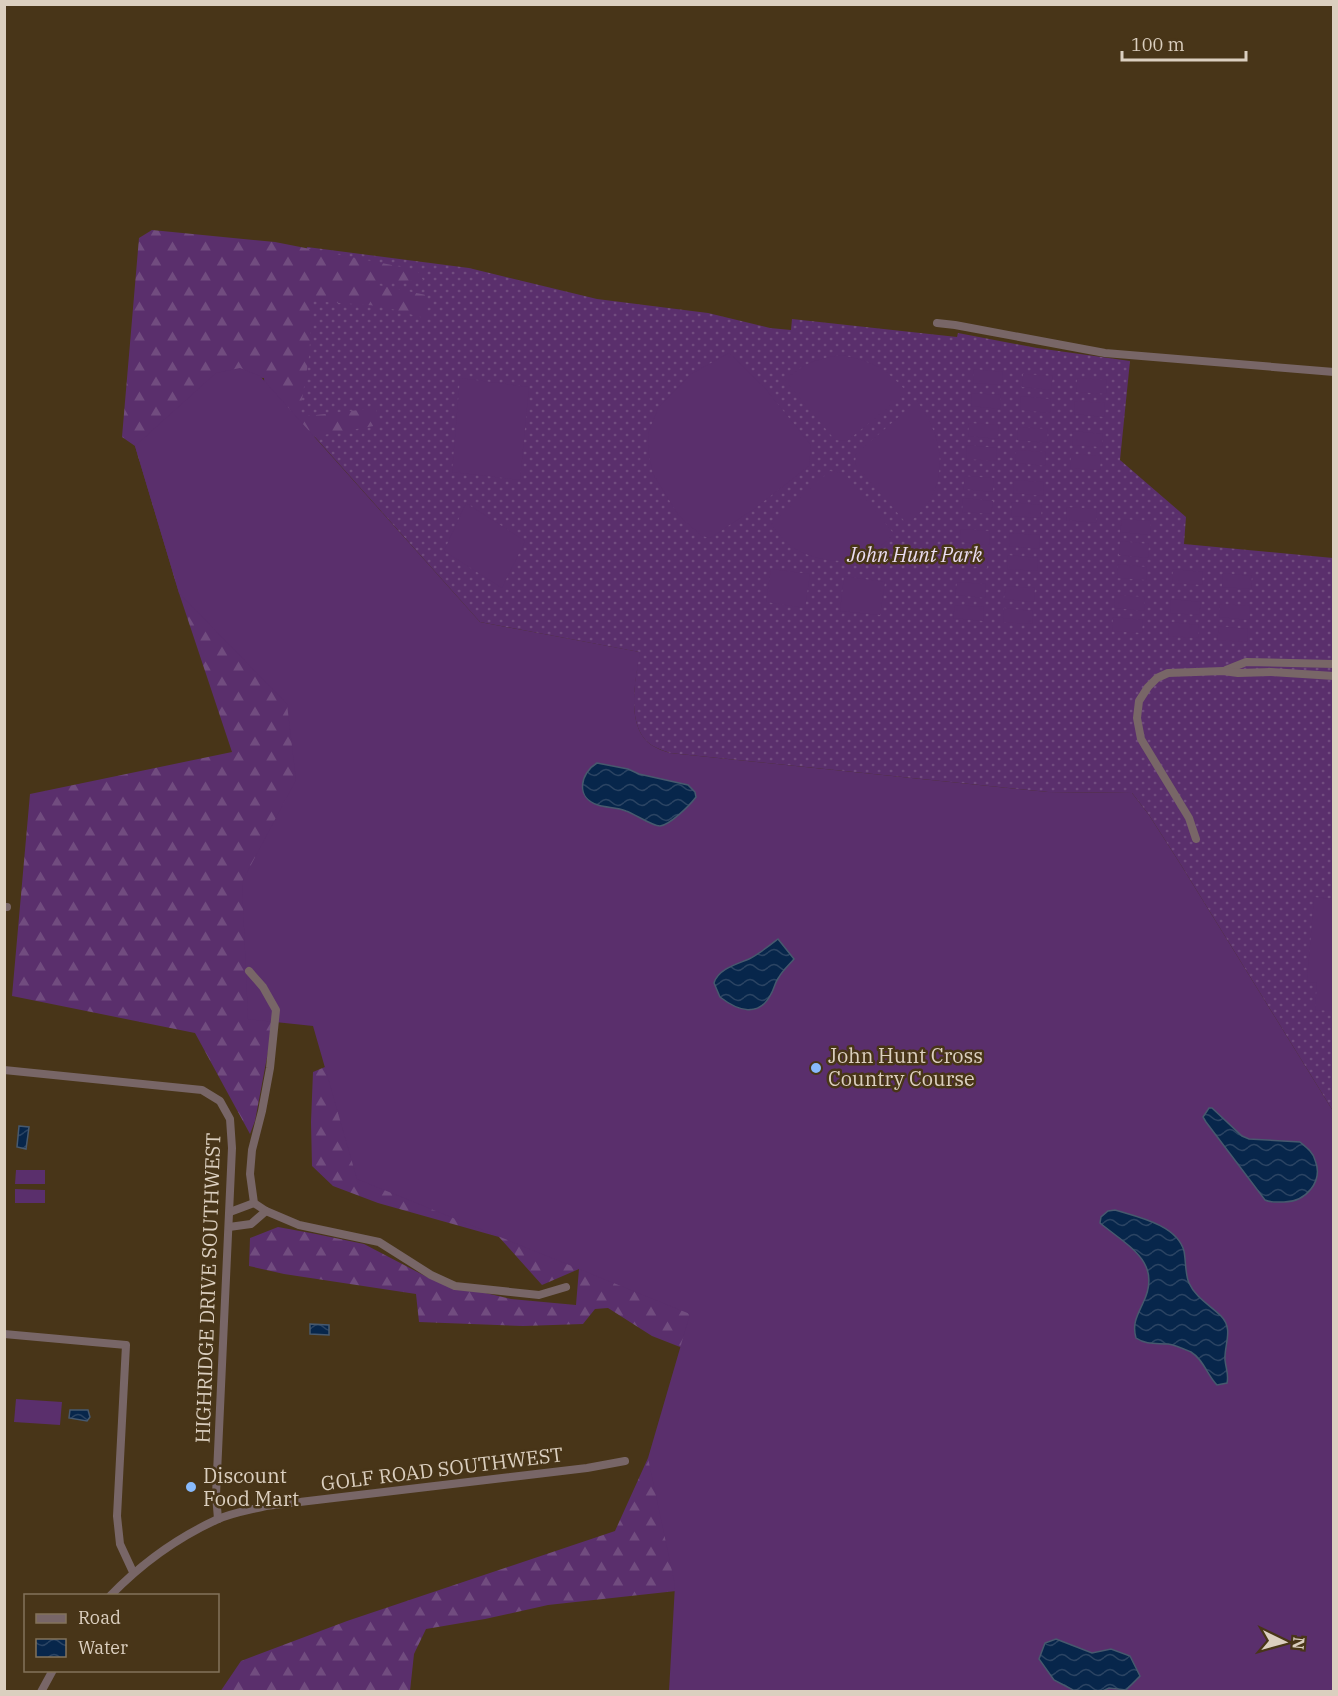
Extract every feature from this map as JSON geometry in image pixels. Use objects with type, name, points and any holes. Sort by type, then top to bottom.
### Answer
[{"type":"street","points":[[937,323],[1105,353],[1334,372]]},
{"type":"street","points":[[1223,671],[1246,662],[1334,664]]},
{"type":"street","points":[[1196,839],[1189,818],[1141,739],[1137,718],[1139,701],[1148,687],[1157,678],[1168,674],[1223,671],[1334,676]]},
{"type":"street","points":[[249,971],[263,987],[276,1010],[270,1068],[252,1150],[250,1174],[255,1203],[266,1211],[298,1225],[379,1242],[431,1275],[455,1286],[539,1295],[566,1287]]},
{"type":"street","name":"HIGHRIDGE DRIVE SOUTHWEST","points":[[4,1070],[202,1090],[220,1101],[230,1119],[232,1148],[216,1495],[218,1519]]},
{"type":"street","points":[[230,1212],[255,1203]]},
{"type":"street","points":[[229,1227],[251,1224],[266,1211]]},
{"type":"street","points":[[4,1334],[126,1345],[117,1516],[120,1544],[133,1572]]},
{"type":"street","name":"GOLF ROAD SOUTHWEST","points":[[112,1594],[133,1572],[176,1543],[218,1519],[266,1506],[587,1468],[625,1461]]},
{"type":"street","points":[[41,1692],[52,1672]]},
{"type":"green space","points":[[152,230],[275,242],[417,270],[423,280],[368,283],[426,295],[427,319],[381,306],[326,302],[313,297],[309,357],[299,417],[376,408],[379,425],[296,440],[266,423],[264,378],[238,376],[315,699],[277,1004],[255,1121],[250,1134],[195,1033],[12,996],[30,794],[232,752],[179,593],[135,446],[122,437],[139,238]]},
{"type":"green space","name":"John Hunt Park","points":[[307,247],[469,268],[597,299],[708,313],[770,328],[791,330],[792,319],[957,337],[958,333],[1037,348],[1130,361],[1120,460],[1186,517],[1184,544],[1333,558],[1333,1111],[1181,865],[1132,793],[1048,792],[670,753],[653,746],[638,728],[634,689],[639,652],[480,622],[298,418]]},
{"type":"green space","points":[[729,353],[764,387],[811,445],[809,466],[754,509],[710,538],[702,536],[679,516],[653,474],[648,450],[649,431],[658,408],[691,374]]},
{"type":"green space","points":[[841,355],[878,367],[907,392],[847,441],[835,440],[785,380],[798,369],[811,363]]},
{"type":"green space","name":"John Hunt Cross Country Course","points":[[240,368],[260,376],[480,622],[640,652],[635,689],[635,715],[638,728],[644,738],[657,748],[670,753],[1048,792],[1132,793],[1181,865],[1333,1111],[1333,1691],[669,1691],[675,1585],[648,1458],[690,1314],[357,1179],[313,1026],[248,1019],[242,882],[296,780],[287,704],[179,593],[135,446],[216,373]]},
{"type":"green space","points":[[974,369],[1003,372],[1002,385],[973,383]]},
{"type":"green space","points":[[1023,374],[1053,376],[1051,390],[1022,387]]},
{"type":"green space","points":[[460,378],[529,387],[520,480],[452,472]]},
{"type":"green space","points":[[1077,378],[1107,380],[1106,394],[1076,392]]},
{"type":"green space","points":[[972,393],[1001,395],[1000,409],[971,406]]},
{"type":"green space","points":[[1021,396],[1051,399],[1050,413],[1020,410]]},
{"type":"green space","points":[[917,401],[933,428],[940,457],[940,468],[937,483],[927,505],[907,524],[855,464],[856,454]]},
{"type":"green space","points":[[1075,401],[1105,403],[1104,417],[1074,414]]},
{"type":"green space","points":[[969,423],[999,425],[998,439],[968,436]]},
{"type":"green space","points":[[1018,427],[1048,429],[1047,443],[1017,440]]},
{"type":"green space","points":[[1073,431],[1103,434],[1102,447],[1072,445]]},
{"type":"green space","points":[[967,445],[997,448],[996,461],[966,459]]},
{"type":"green space","points":[[1016,450],[1046,452],[1045,466],[1015,463]]},
{"type":"green space","points":[[1071,454],[1101,456],[1100,470],[1070,468]]},
{"type":"green space","points":[[830,471],[844,473],[894,534],[873,552],[859,559],[837,561],[805,554],[787,542],[771,524]]},
{"type":"green space","points":[[965,476],[994,478],[993,492],[963,489]]},
{"type":"green space","points":[[1014,480],[1044,482],[1043,496],[1013,493]]},
{"type":"green space","points":[[963,498],[993,501],[991,514],[962,512]]},
{"type":"green space","points":[[1012,502],[1042,505],[1041,518],[1011,516]]},
{"type":"green space","points":[[466,503],[525,541],[502,588],[444,551]]},
{"type":"green space","points":[[1067,507],[1097,509],[1096,523],[1066,520]]},
{"type":"green space","points":[[1122,519],[1151,521],[1150,535],[1120,532]]},
{"type":"green space","points":[[961,529],[990,531],[989,545],[960,542]]},
{"type":"green space","points":[[1010,533],[1040,535],[1039,549],[1009,546]]},
{"type":"green space","points":[[1120,541],[1149,544],[1148,558],[1119,555]]},
{"type":"green space","points":[[959,551],[989,554],[987,568],[958,565]]},
{"type":"green space","points":[[1008,555],[1038,558],[1037,571],[1007,569]]},
{"type":"green space","points":[[1118,564],[1147,567],[1146,580],[1117,578]]},
{"type":"green space","points":[[771,569],[810,574],[805,608],[766,602]]},
{"type":"green space","points":[[1173,569],[1203,572],[1202,585],[1172,583]]},
{"type":"green space","points":[[1223,573],[1252,576],[1251,589],[1222,587]]},
{"type":"green space","points":[[844,576],[885,582],[880,615],[840,611]]},
{"type":"green space","points":[[957,582],[986,584],[985,598],[955,595]]},
{"type":"green space","points":[[1006,586],[1035,588],[1034,602],[1004,599]]},
{"type":"green space","points":[[1115,595],[1145,597],[1144,611],[1114,608]]},
{"type":"green space","points":[[1171,599],[1201,602],[1199,615],[1170,613]]},
{"type":"green space","points":[[1220,604],[1250,606],[1249,620],[1219,617]]},
{"type":"green space","points":[[955,605],[984,607],[983,621],[953,618]]},
{"type":"green space","points":[[1004,608],[1033,611],[1032,624],[1003,622]]},
{"type":"green space","points":[[1113,617],[1143,620],[1142,633],[1112,631]]},
{"type":"green space","points":[[1170,622],[1199,625],[1198,638],[1168,636]]},
{"type":"green space","points":[[1219,626],[1248,629],[1247,642],[1217,640]]},
{"type":"green space","points":[[1314,897],[1333,899],[1333,1011],[1315,1010],[1317,983],[1307,982]]},
{"type":"green space","points":[[332,1064],[702,1318],[698,1354],[652,1336],[608,1308],[595,1309],[583,1324],[523,1326],[419,1322],[416,1294],[284,1274],[249,1266],[250,1238],[278,1227],[364,1244],[427,1277],[460,1287],[511,1299],[576,1305],[579,1269],[542,1285],[499,1237],[378,1203],[333,1186],[312,1166],[313,1072]]},
{"type":"green space","points":[[16,1170],[45,1170],[45,1184],[15,1184]]},
{"type":"green space","points":[[15,1189],[45,1190],[45,1203],[15,1203]]},
{"type":"green space","points":[[16,1399],[62,1402],[60,1425],[14,1422]]},
{"type":"green space","points":[[648,1458],[655,1461],[684,1528],[676,1591],[548,1605],[426,1629],[414,1654],[410,1691],[220,1692],[241,1661],[347,1621],[615,1531]]},
{"type":"water","points":[[597,763],[688,785],[695,792],[696,797],[674,818],[660,826],[623,810],[598,805],[586,797],[582,785],[591,767]]},
{"type":"water","points":[[778,939],[794,959],[778,979],[766,1002],[760,1007],[748,1010],[734,1006],[720,997],[714,983],[719,974],[753,957]]},
{"type":"water","points":[[1209,1108],[1212,1108],[1242,1136],[1249,1139],[1300,1142],[1313,1155],[1317,1168],[1315,1183],[1311,1189],[1299,1199],[1292,1201],[1270,1202],[1265,1200],[1206,1122],[1203,1117]]},
{"type":"water","points":[[19,1126],[29,1127],[26,1149],[17,1147]]},
{"type":"water","points":[[1115,1210],[1156,1223],[1180,1242],[1192,1288],[1221,1316],[1227,1326],[1225,1360],[1227,1383],[1217,1385],[1199,1359],[1191,1352],[1180,1347],[1148,1343],[1136,1338],[1135,1324],[1148,1289],[1149,1277],[1146,1266],[1132,1248],[1100,1223],[1101,1217],[1108,1211]]},
{"type":"water","points":[[310,1324],[329,1325],[329,1335],[310,1334]]},
{"type":"water","points":[[70,1410],[88,1410],[90,1417],[87,1421],[69,1418]]},
{"type":"water","points":[[1056,1639],[1092,1653],[1111,1649],[1130,1656],[1140,1676],[1126,1690],[1109,1688],[1100,1692],[1073,1690],[1054,1680],[1039,1659],[1045,1643]]},
{"type":"place","name":"John Hunt Cross Country Course","points":[[816,1068]]},
{"type":"place","name":"Discount Food Mart","points":[[191,1487]]}]
